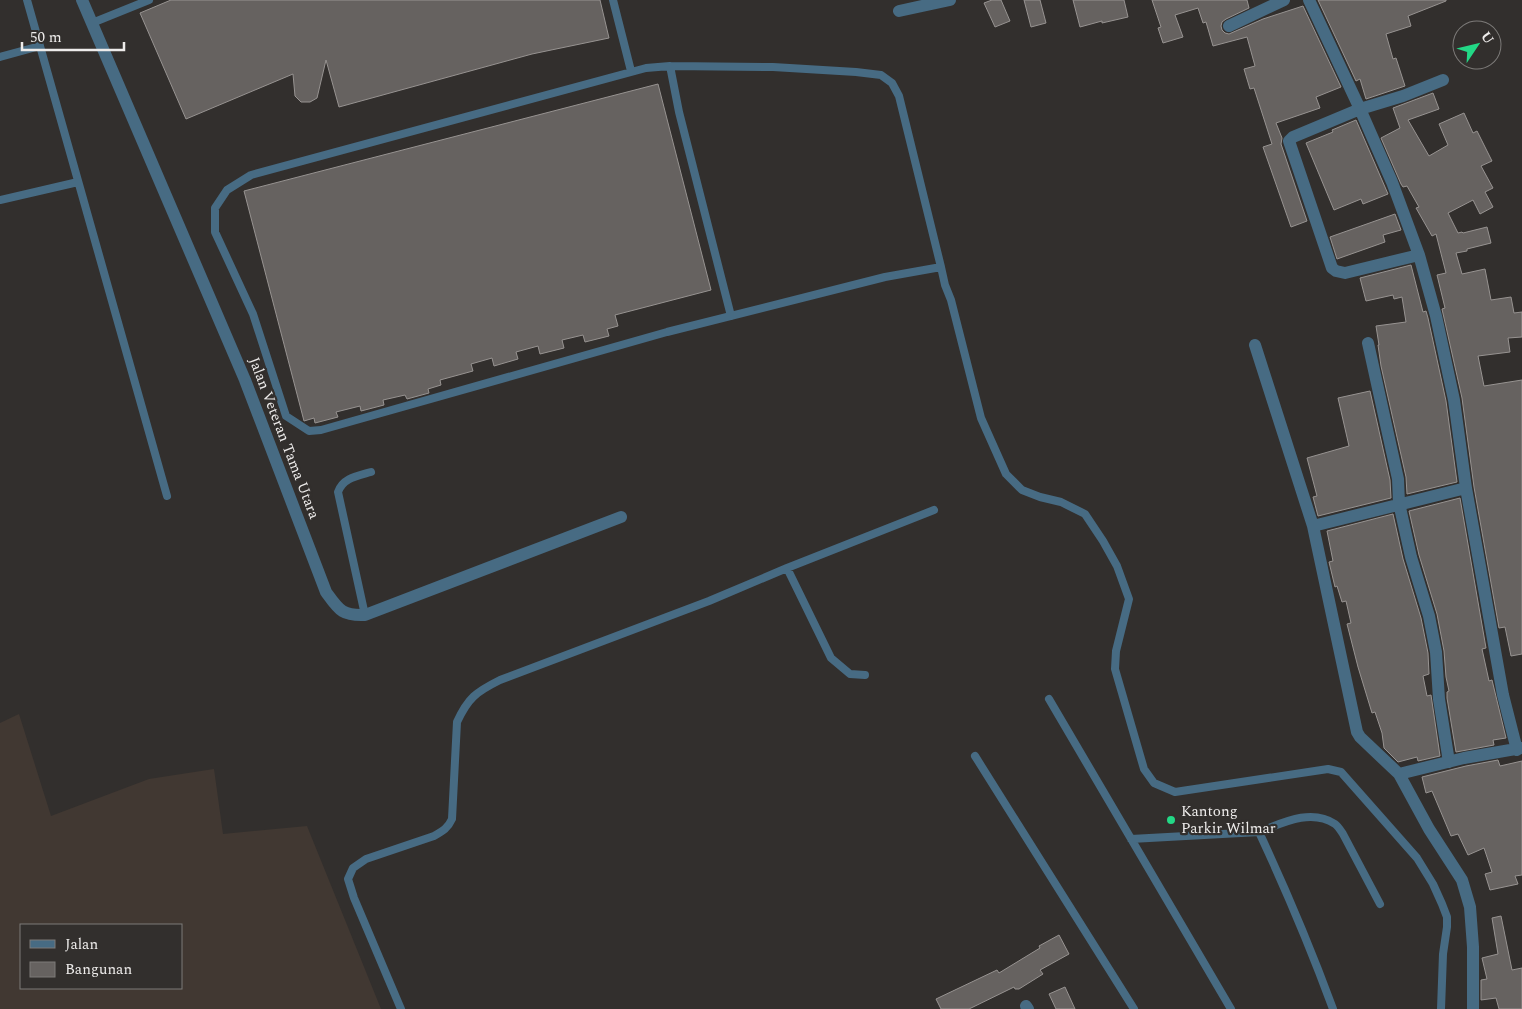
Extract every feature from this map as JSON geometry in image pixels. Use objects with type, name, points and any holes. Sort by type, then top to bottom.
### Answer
[{"type":"street","name":"Jalan Veteran Tama Utara","points":[[82,0],[245,380],[326,592],[338,608],[351,616],[365,616]]},
{"type":"street","points":[[899,10],[950,0]]},
{"type":"street","points":[[1229,26],[1284,0]]},
{"type":"street","points":[[1309,0],[1392,182],[1419,255],[1436,316],[1454,400],[1466,488],[1503,695],[1519,749],[1399,774]]},
{"type":"street","points":[[1419,255],[1345,272],[1336,271],[1332,268],[1289,141],[1293,137],[1360,109],[1402,96],[1443,80]]},
{"type":"street","points":[[1368,343],[1398,479],[1399,504],[1411,557],[1429,616],[1436,652],[1439,699],[1450,762]]},
{"type":"street","points":[[1255,345],[1313,526],[1354,725],[1360,737],[1399,774],[1429,829],[1462,880],[1467,892],[1473,947],[1473,1009]]},
{"type":"street","points":[[1313,526],[1466,488]]},
{"type":"street","points":[[365,616],[621,517]]},
{"type":"lane","points":[[27,0],[167,496]]},
{"type":"lane","points":[[92,23],[149,0]]},
{"type":"lane","points":[[613,0],[631,72]]},
{"type":"lane","points":[[0,57],[40,46]]},
{"type":"lane","points":[[670,66],[679,112],[731,316]]},
{"type":"lane","points":[[941,267],[885,276],[667,332],[320,430],[309,431],[286,416],[253,314],[215,232],[215,208],[227,190],[251,175],[646,68],[670,66],[774,66],[880,75],[892,83],[899,96],[941,267],[945,285],[952,300],[981,418],[1006,474],[1022,490],[1060,502],[1085,514],[1117,566],[1128,599],[1116,652],[1115,669],[1144,769],[1154,783],[1175,792],[1328,769],[1341,772],[1417,858],[1433,884],[1442,904],[1447,917],[1448,928],[1443,954],[1441,1009]]},
{"type":"lane","points":[[0,200],[78,182]]},
{"type":"lane","points":[[365,616],[338,492],[341,485],[348,480],[370,472]]},
{"type":"lane","points":[[402,1009],[354,898],[348,879],[353,868],[366,859],[434,836],[449,825],[452,819],[457,722],[463,708],[478,691],[500,680],[709,602],[787,568],[934,510]]},
{"type":"lane","points":[[787,568],[831,658],[850,674],[865,675]]},
{"type":"lane","points":[[1049,699],[1231,1009]]},
{"type":"lane","points":[[975,756],[1134,1009]]},
{"type":"lane","points":[[1131,839],[1259,832],[1302,817],[1318,818],[1335,824],[1343,834],[1380,904]]},
{"type":"lane","points":[[1259,832],[1318,966],[1333,1009]]},
{"type":"shaded area","points":[[19,714],[51,816],[149,779],[214,769],[223,834],[307,826],[381,1009],[0,1009],[0,723]]},
{"type":"building","points":[[171,0],[600,0],[609,38],[532,54],[339,107],[326,60],[317,98],[310,102],[301,102],[295,96],[293,74],[186,119],[140,13]]},
{"type":"building","points":[[992,0],[1001,0],[1010,21],[995,27],[984,3]]},
{"type":"building","points":[[1024,0],[1040,0],[1046,23],[1031,27]]},
{"type":"building","points":[[1073,0],[1124,0],[1128,17],[1080,27]]},
{"type":"building","points":[[1152,0],[1247,0],[1249,8],[1222,22],[1222,30],[1229,34],[1263,19],[1303,6],[1341,87],[1316,97],[1320,108],[1276,123],[1282,138],[1281,144],[1307,221],[1291,227],[1263,147],[1272,144],[1254,88],[1250,89],[1244,69],[1255,66],[1247,37],[1213,46],[1206,22],[1203,23],[1198,8],[1175,15],[1183,37],[1163,43],[1158,28],[1161,27]]},
{"type":"building","points":[[1318,0],[1446,1],[1408,16],[1411,26],[1386,34],[1393,59],[1396,58],[1405,86],[1366,99],[1360,79],[1356,81]]},
{"type":"building","points":[[658,84],[711,290],[615,315],[618,326],[607,329],[609,336],[585,342],[583,335],[562,340],[564,348],[540,354],[538,346],[516,352],[518,359],[494,366],[492,358],[471,364],[473,371],[440,380],[441,385],[428,389],[429,393],[407,399],[405,395],[383,400],[384,405],[361,411],[360,406],[336,412],[338,417],[315,423],[314,418],[304,421],[244,191]]},
{"type":"building","points":[[1433,93],[1439,109],[1408,120],[1429,156],[1448,145],[1439,124],[1464,113],[1473,133],[1477,131],[1492,161],[1481,166],[1493,188],[1485,192],[1493,207],[1480,214],[1473,200],[1448,213],[1458,233],[1487,227],[1491,243],[1456,253],[1462,274],[1485,269],[1491,300],[1511,297],[1514,313],[1522,312],[1522,337],[1508,338],[1510,352],[1478,356],[1484,386],[1522,380],[1522,654],[1511,656],[1505,627],[1499,628],[1474,487],[1462,398],[1442,309],[1445,308],[1437,275],[1446,273],[1436,234],[1432,236],[1416,208],[1419,207],[1407,186],[1403,187],[1401,184],[1381,138],[1400,128],[1393,108]]},
{"type":"building","points":[[1356,120],[1388,194],[1363,204],[1361,199],[1334,210],[1306,143]]},
{"type":"building","points":[[1395,214],[1401,230],[1383,235],[1385,242],[1337,259],[1330,237]]},
{"type":"building","points":[[1411,265],[1423,312],[1426,311],[1428,318],[1446,401],[1457,482],[1407,494],[1406,477],[1381,366],[1376,326],[1406,322],[1402,297],[1394,299],[1393,295],[1366,301],[1360,278]]},
{"type":"building","points":[[1370,391],[1390,480],[1391,498],[1318,516],[1313,497],[1317,496],[1307,458],[1349,446],[1338,398]]},
{"type":"building","points":[[1460,498],[1486,648],[1482,649],[1489,681],[1492,680],[1506,738],[1493,740],[1494,745],[1456,752],[1447,698],[1447,692],[1449,691],[1444,651],[1437,614],[1419,555],[1409,511]]},
{"type":"building","points":[[1393,514],[1403,559],[1421,618],[1428,653],[1429,674],[1423,676],[1427,696],[1431,695],[1440,756],[1418,761],[1417,757],[1398,762],[1384,748],[1382,733],[1375,712],[1372,713],[1358,667],[1347,624],[1351,623],[1346,601],[1342,602],[1337,586],[1335,587],[1329,562],[1333,561],[1327,531]]},
{"type":"building","points":[[1498,760],[1500,766],[1522,761],[1522,875],[1515,876],[1518,884],[1490,890],[1485,874],[1492,872],[1484,848],[1468,855],[1458,834],[1451,836],[1432,791],[1426,793],[1422,777]]},
{"type":"building","points":[[1501,916],[1512,970],[1522,968],[1522,1009],[1499,1009],[1496,998],[1481,1000],[1481,980],[1487,979],[1482,958],[1498,954],[1492,918]]},
{"type":"building","points":[[1059,935],[1069,954],[1040,970],[1043,974],[1019,989],[1014,987],[969,1009],[941,1009],[936,999],[997,970],[999,973]]},
{"type":"building","points":[[1065,987],[1075,1009],[1056,1009],[1049,994]]},
{"type":"place","name":"Kantong Parkir Wilmar","points":[[1171,820]]}]
